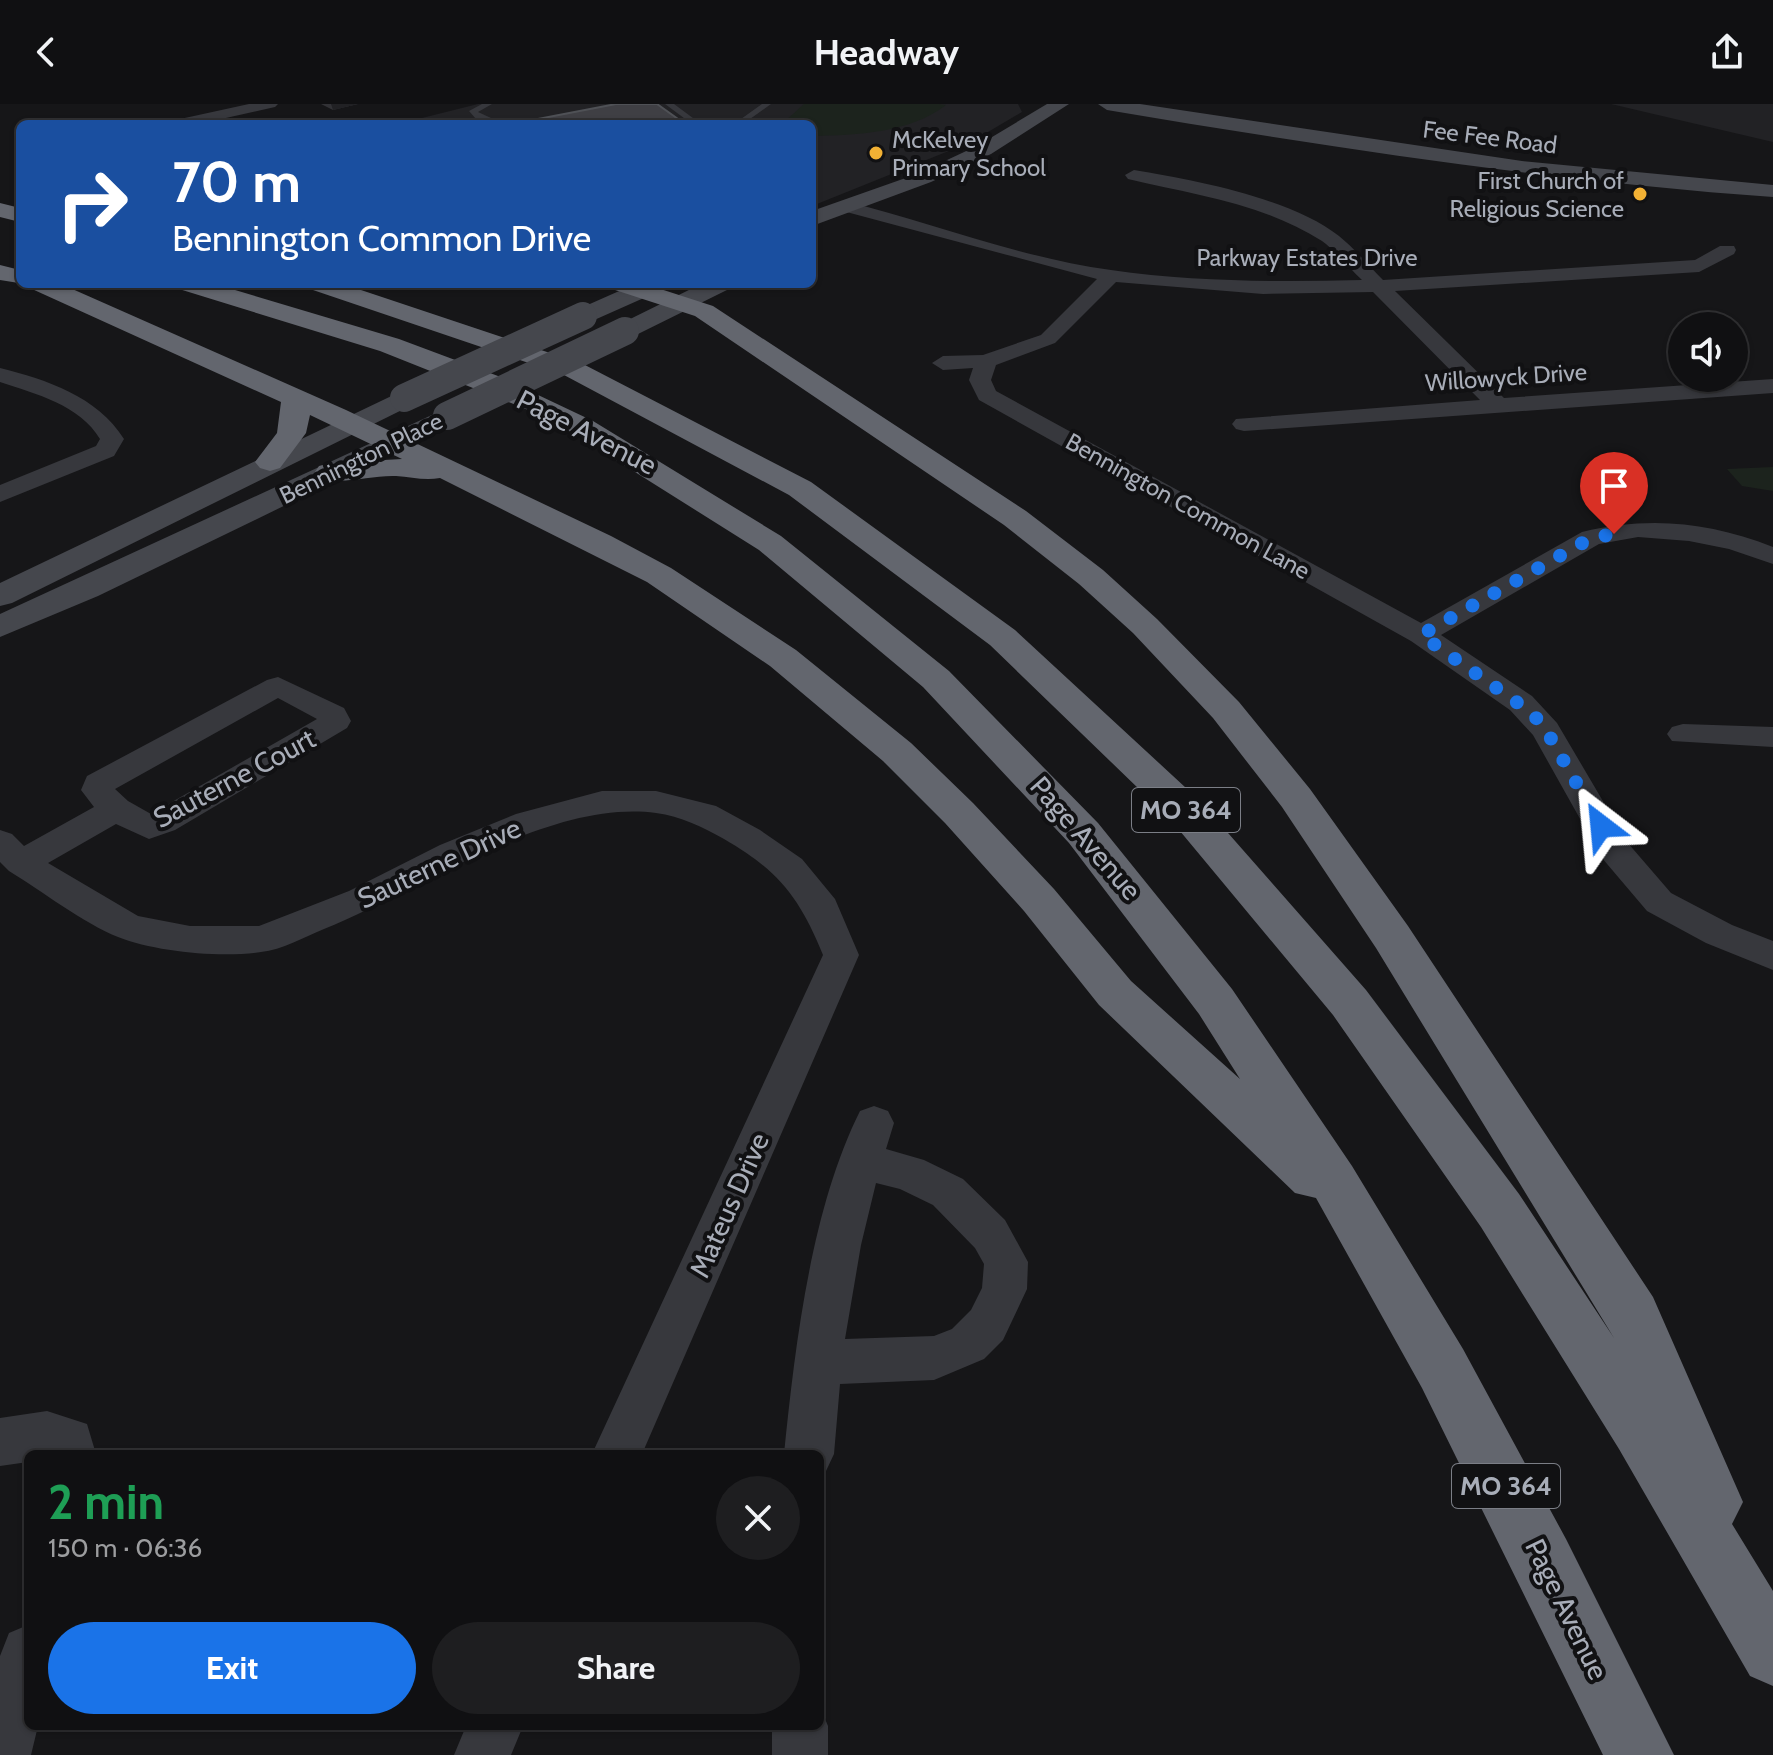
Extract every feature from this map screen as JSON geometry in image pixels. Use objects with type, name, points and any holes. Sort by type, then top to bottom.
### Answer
[{"type":"highway","points":[[50,288],[350,423],[587,536],[659,575],[783,658],[897,752],[959,813],[1039,900],[1115,993],[1361,1222]]},
{"type":"highway","name":"Page Avenue","points":[[202,288],[368,337],[462,372],[553,412],[684,483],[793,557],[849,601],[963,702],[1093,843],[1212,996],[1361,1222],[1535,1542],[1639,1755]]},
{"type":"highway","name":"Page Avenue","points":[[334,288],[502,340],[593,377],[698,428],[809,491],[864,529],[982,617],[1042,668],[1172,794],[1233,861],[1394,1060],[1482,1182],[1568,1311],[1669,1473],[1773,1650]]},
{"type":"highway","points":[[644,288],[704,311],[1015,518],[1091,577],[1145,626],[1226,710],[1287,787],[1392,937],[1633,1315],[1773,1650]]},
{"type":"highway","points":[[716,288],[714,302],[736,332]]},
{"type":"highway","points":[[270,462],[292,435],[297,419],[295,398]]},
{"type":"highway","points":[[330,472],[395,467],[456,475]]},
{"type":"main road","name":"Fee Fee Road","points":[[1066,113],[1141,110],[1484,163],[1691,186],[1773,191]]},
{"type":"main road","points":[[984,150],[1015,146],[1066,113]]},
{"type":"main road","points":[[816,217],[924,178],[1066,113],[1208,121]]},
{"type":"main road","points":[[816,238],[870,213],[924,178]]},
{"type":"main road","name":"Bennington Place","points":[[0,596],[350,423],[583,316],[635,288]]},
{"type":"main road","name":"Bennington Place","points":[[0,627],[712,288]]},
{"type":"street","points":[[196,120],[270,104]]},
{"type":"street","points":[[1134,175],[1186,183],[1243,198],[1300,220],[1331,239],[1496,403]]},
{"type":"street","name":"Parkway Estates Drive","points":[[845,206],[1040,260],[1111,276],[1263,288],[1380,286],[1699,266],[1727,250]]},
{"type":"street","points":[[943,363],[986,361],[1048,339],[1111,276]]},
{"type":"street","name":"Bennington Common Lane","points":[[986,361],[980,380],[987,395],[1421,635],[1532,713],[1546,730],[1614,850],[1659,902],[1719,934],[1773,956]]},
{"type":"street","points":[[0,375],[63,395],[108,429],[112,439],[106,451],[0,494]]},
{"type":"street","name":"Willowyck Drive","points":[[1244,424],[1496,403],[1773,386]]},
{"type":"street","points":[[1421,635],[1591,538],[1638,529],[1689,533],[1736,542],[1773,556]]},
{"type":"street","name":"Sauterne Court","points":[[278,686],[333,715],[336,721],[149,828],[116,809],[97,790],[98,784],[278,686]]},
{"type":"street","points":[[1683,734],[1773,737]]},
{"type":"street","name":"Sauterne Drive","points":[[10,853],[129,927],[190,939],[262,939],[361,900],[452,853],[528,822],[602,802],[656,802],[704,814],[748,838],[790,868],[822,908],[841,955]]},
{"type":"street","name":"Sauterne Court","points":[[10,853],[116,809]]},
{"type":"street","name":"Mateus Drive","points":[[619,1450],[841,955]]},
{"type":"street","points":[[809,1450],[816,1363],[847,1200],[867,1142],[909,1173],[948,1192],[990,1234],[1006,1262],[1004,1289],[987,1325],[968,1344],[934,1358],[816,1363]]},
{"type":"street","points":[[0,1442],[47,1435],[70,1441],[71,1450]]},
{"type":"street","points":[[3,1755],[24,1668]]},
{"type":"street","points":[[482,1755],[493,1730]]},
{"type":"street","points":[[800,1730],[800,1755]]},
{"type":"lane","points":[[488,104],[473,111],[488,120]]},
{"type":"lane","points":[[669,104],[691,120]]},
{"type":"lane","points":[[744,120],[767,104]]},
{"type":"shaded area","name":"McKelvey Primary School","points":[[478,104],[1018,104],[1022,112],[971,142],[816,204],[816,120],[414,120]]},
{"type":"shaded area","points":[[804,104],[946,105],[916,122],[864,133],[816,136],[816,120],[786,120]]},
{"type":"shaded area","points":[[1611,104],[1773,104],[1773,142]]},
{"type":"shaded area","points":[[1773,467],[1773,491],[1742,486],[1727,469]]},
{"type":"building","points":[[616,104],[657,104],[678,119],[677,120],[533,120]]},
{"type":"place","name":"McKelvey Primary School","points":[[876,153]]},
{"type":"place","name":"First Church of Religious Science","points":[[1640,194]]},
{"type":"route","points":[[1601,826],[1546,730],[1532,713],[1421,635],[1591,538],[1614,534]]}]
